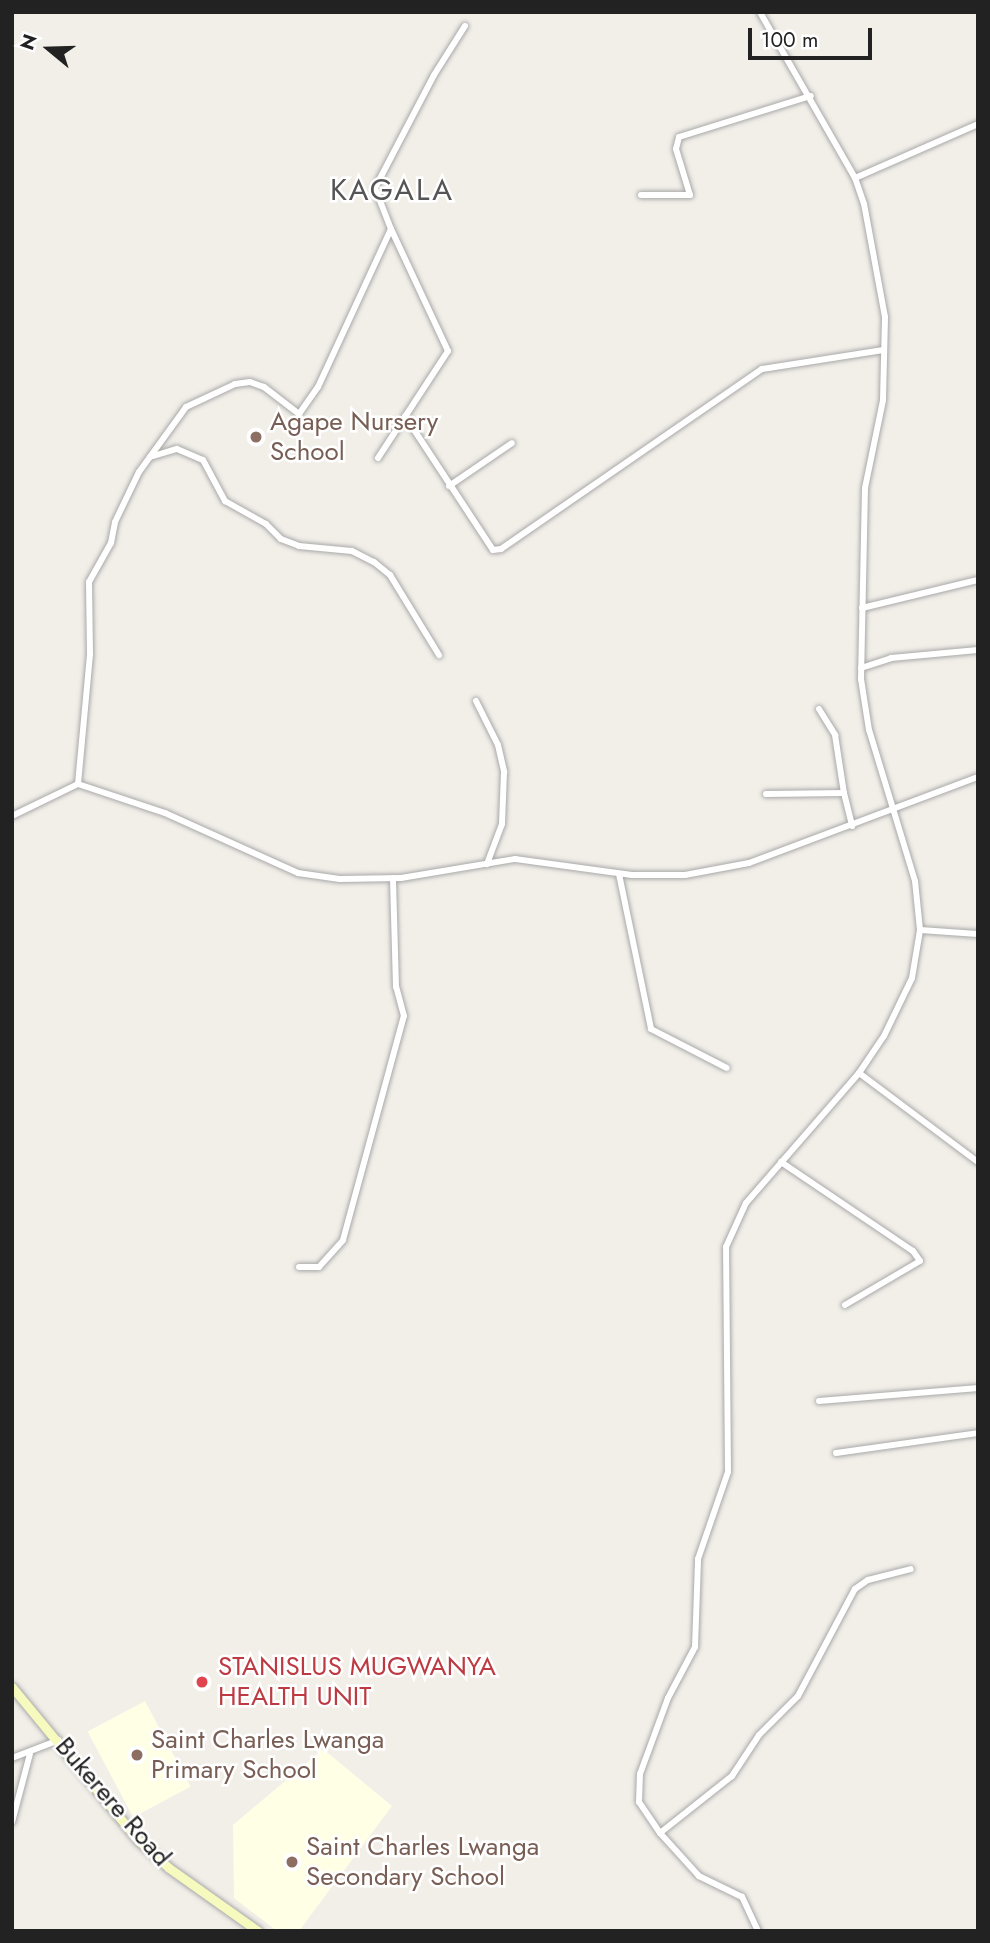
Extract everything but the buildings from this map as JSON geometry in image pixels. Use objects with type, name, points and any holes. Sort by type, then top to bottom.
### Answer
[{"type":"street","points":[[758,1931],[743,1897],[699,1876],[660,1833],[639,1802],[640,1774],[668,1698],[695,1647],[698,1559],[728,1472],[726,1247],[746,1203],[859,1073],[902,1005],[920,930],[915,881],[869,730],[861,668],[865,488],[883,400],[884,317],[855,178],[811,96],[760,12]]},
{"type":"street","points":[[378,458],[448,351],[391,229],[375,188],[418,104],[466,26]]},
{"type":"street","points":[[641,195],[690,195],[676,149],[679,137],[811,96]]},
{"type":"street","points":[[855,178],[978,124]]},
{"type":"street","points":[[78,784],[90,654],[89,582],[111,543],[127,494],[186,407],[234,384],[250,382],[264,387],[299,414],[318,387],[391,229]]},
{"type":"street","points":[[405,416],[484,542],[493,550],[501,549],[762,369],[884,349]]},
{"type":"street","points":[[449,486],[512,443]]},
{"type":"street","points":[[150,457],[177,449],[203,460],[225,501],[266,524],[281,539],[309,548],[352,551],[374,562],[390,575],[439,654]]},
{"type":"street","points":[[862,608],[978,580]]},
{"type":"street","points":[[861,668],[891,658],[978,650]]},
{"type":"street","points":[[476,701],[498,745],[504,772],[502,824],[487,864]]},
{"type":"street","points":[[819,709],[835,735],[852,827]]},
{"type":"street","points":[[12,816],[78,784],[165,813],[298,873],[393,878],[444,874],[515,859],[619,874],[685,875],[749,863],[852,827],[978,777]]},
{"type":"street","points":[[766,794],[844,793]]},
{"type":"street","points":[[619,874],[651,1029],[727,1068]]},
{"type":"street","points":[[299,1267],[319,1267],[343,1240],[404,1016],[396,987],[393,878]]},
{"type":"street","points":[[920,930],[978,934]]},
{"type":"street","points":[[859,1073],[978,1162]]},
{"type":"street","points":[[781,1162],[913,1251],[920,1261],[845,1305]]},
{"type":"street","points":[[819,1401],[978,1388]]},
{"type":"street","points":[[836,1453],[978,1433]]},
{"type":"street","points":[[660,1833],[732,1776],[759,1735],[798,1696],[855,1589],[868,1580],[911,1569]]},
{"type":"street","name":"Bukerere Road","points":[[12,1687],[59,1740],[139,1840],[169,1868],[258,1931]]},
{"type":"street","points":[[12,1758],[30,1754],[59,1740]]},
{"type":"street","points":[[12,1822],[30,1754]]},
{"type":"shaded area","name":"Saint Charles Lwanga Primary School","points":[[145,1701],[191,1787],[133,1817],[88,1732]]},
{"type":"shaded area","name":"Saint Charles Lwanga Secondary School","points":[[323,1749],[392,1806],[299,1931],[277,1931],[234,1898],[233,1825]]},
{"type":"place","name":"Agape Nursery School","points":[[256,437]]},
{"type":"place","name":"STANISLUS MUGWANYA HEALTH UNIT","points":[[202,1682]]},
{"type":"place","name":"Saint Charles Lwanga Primary School","points":[[137,1755]]},
{"type":"place","name":"Saint Charles Lwanga Secondary School","points":[[292,1862]]},
{"type":"district","name":"KAGALA","points":[[392,190]]}]
